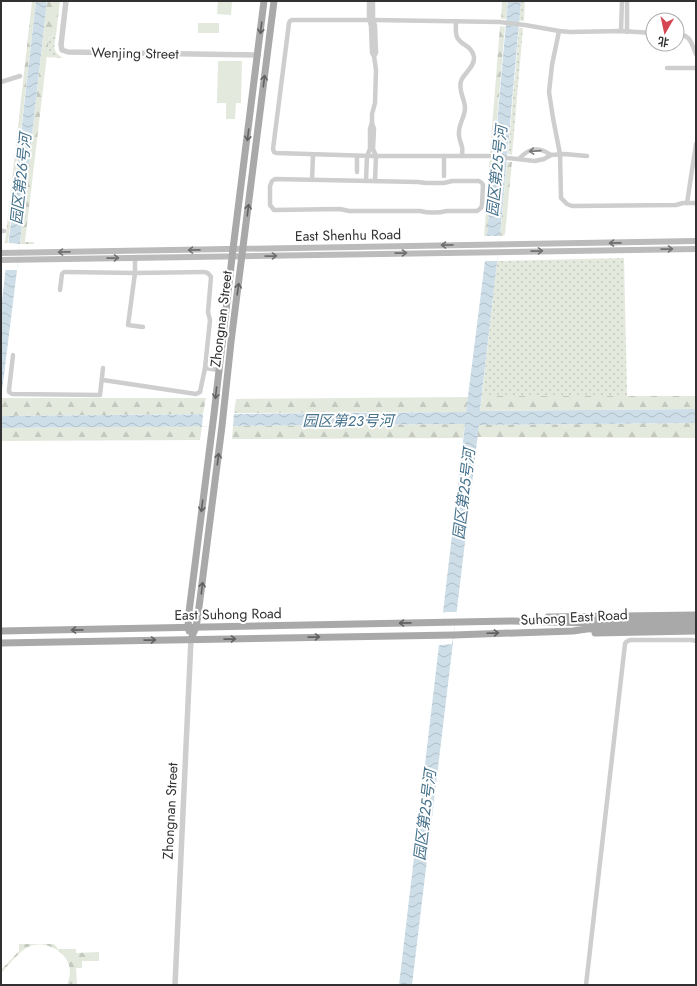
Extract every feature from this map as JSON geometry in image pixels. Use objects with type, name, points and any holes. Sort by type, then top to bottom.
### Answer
[{"type":"main road","name":"Zhongnan Street","points":[[191,639],[188,627],[232,253],[264,1]]},
{"type":"main road","name":"Zhongnan Street","points":[[191,639],[196,627],[224,414],[231,342],[274,1]]},
{"type":"main road","name":"East Shenhu Road","points":[[4,260],[136,258],[232,253],[243,248],[696,241]]},
{"type":"main road","name":"East Shenhu Road","points":[[4,253],[232,253],[242,256],[696,249]]},
{"type":"main road","points":[[512,621],[532,618],[696,615]]},
{"type":"main road","name":"Suhong East Road","points":[[455,622],[512,621],[589,623],[696,620]]},
{"type":"main road","name":"East Suhong Road","points":[[1,631],[455,622]]},
{"type":"main road","name":"Suhong East Road","points":[[454,635],[696,625]]},
{"type":"main road","points":[[573,631],[586,634],[696,631]]},
{"type":"main road","name":"East Suhong Road","points":[[1,643],[454,635]]},
{"type":"street","name":"Wenjing Street","points":[[66,1],[61,45],[62,50],[64,51],[258,55]]},
{"type":"street","points":[[369,1],[372,20],[375,26],[376,53],[374,56],[376,70],[374,107],[372,114],[374,129],[373,149],[376,156],[375,181]]},
{"type":"street","points":[[371,9],[373,1]]},
{"type":"street","points":[[622,1],[624,32]]},
{"type":"street","points":[[624,32],[627,1]]},
{"type":"street","points":[[587,156],[560,154],[552,155],[544,160],[529,160],[489,156],[357,156],[278,154],[274,152],[273,149],[290,20],[500,22],[571,32],[645,33]]},
{"type":"street","points":[[456,22],[456,35],[462,44],[468,46],[474,56],[472,66],[463,77],[460,86],[466,106],[458,133],[462,145],[462,156]]},
{"type":"street","points":[[559,31],[552,65],[550,92],[552,113],[560,154],[561,198],[567,204],[572,206],[676,205],[682,203],[696,203]]},
{"type":"street","points":[[685,35],[687,36],[696,54]]},
{"type":"street","points":[[667,68],[696,68]]},
{"type":"street","points":[[1,82],[20,76]]},
{"type":"street","points":[[366,181],[367,156],[370,149],[370,129],[372,122]]},
{"type":"street","points":[[687,203],[696,144]]},
{"type":"street","points":[[520,158],[525,153],[536,149],[543,150],[552,155]]},
{"type":"street","points":[[312,180],[313,155]]},
{"type":"street","points":[[357,156],[357,172]]},
{"type":"street","points":[[444,156],[444,176]]},
{"type":"street","points":[[275,179],[366,181],[444,184],[452,181],[479,181],[483,185],[482,205],[477,211],[442,212],[349,212],[340,209],[274,210],[271,207],[270,186],[272,181],[275,179]]},
{"type":"street","points":[[690,183],[696,184]]},
{"type":"street","points":[[136,258],[128,325],[143,327]]},
{"type":"street","points":[[60,290],[61,276],[64,272],[207,272],[210,274],[208,312],[210,320],[205,368],[200,392],[196,394],[103,380]]},
{"type":"street","points":[[13,355],[9,390],[12,394],[100,395],[104,368]]},
{"type":"street","points":[[205,368],[218,370]]},
{"type":"street","name":"Zhongnan Street","points":[[175,985],[191,639]]},
{"type":"street","points":[[586,985],[624,644],[630,640],[696,641]]},
{"type":"green space","points":[[32,1],[36,1],[8,243],[5,243]]},
{"type":"green space","points":[[47,1],[60,1],[56,35],[49,38],[25,242],[34,242],[34,244],[20,244]]},
{"type":"green space","points":[[218,1],[232,1],[231,15],[217,14]]},
{"type":"green space","points":[[502,1],[508,1],[506,19],[501,19]]},
{"type":"green space","points":[[521,1],[525,1],[524,21],[519,21]]},
{"type":"green space","points":[[198,23],[219,23],[219,33],[198,33]]},
{"type":"green space","points":[[500,26],[505,27],[494,153],[490,153]]},
{"type":"green space","points":[[519,28],[523,28],[512,155],[508,154]]},
{"type":"green space","points":[[56,35],[55,51],[63,58],[46,57],[49,38]]},
{"type":"green space","points":[[218,61],[242,61],[241,103],[236,103],[235,119],[226,119],[226,103],[217,103]]},
{"type":"green space","points":[[490,160],[494,161],[487,236],[484,236]]},
{"type":"green space","points":[[507,162],[512,162],[505,235],[500,236]]},
{"type":"green space","points":[[624,258],[627,396],[482,396],[497,261]]},
{"type":"green space","points":[[482,396],[696,396],[696,409],[480,411]]},
{"type":"green space","points":[[468,397],[466,412],[234,413],[236,399]]},
{"type":"green space","points":[[1,398],[206,398],[203,414],[1,416]]},
{"type":"green space","points":[[696,423],[696,438],[477,437],[479,425]]},
{"type":"green space","points":[[465,424],[463,438],[232,439],[233,426]]},
{"type":"green space","points":[[202,426],[200,440],[1,441],[1,428]]},
{"type":"green space","points":[[19,944],[54,944],[58,949],[76,949],[76,953],[99,952],[99,961],[82,961],[82,968],[76,968],[77,984],[98,985],[67,985],[70,970],[65,958],[56,949],[43,945],[30,946],[26,948],[1,973],[1,970],[19,951]]},
{"type":"water","name":"园区第26号河","points":[[36,1],[47,1],[1,399],[1,310]]},
{"type":"water","points":[[508,1],[521,1],[500,236],[480,411],[696,409],[696,423],[479,425],[412,985],[399,985],[439,645],[441,645],[445,615],[443,612],[465,424],[1,428],[1,416],[466,412],[485,261],[486,236]]},
{"type":"pier","points":[[486,236],[500,236],[497,261],[485,261]]},
{"type":"pier","points":[[8,243],[20,244],[17,270],[5,270]]},
{"type":"pier","points":[[234,413],[233,426],[202,426],[203,414]]},
{"type":"pier","points":[[445,612],[457,612],[452,644],[441,645]]},
{"type":"water label","name":"园区第25号河","points":[[497,171]]},
{"type":"water label","name":"园区第23号河","points":[[348,421]]},
{"type":"water label","name":"园区第25号河","points":[[464,494]]},
{"type":"water label","name":"园区第25号河","points":[[425,815]]}]
